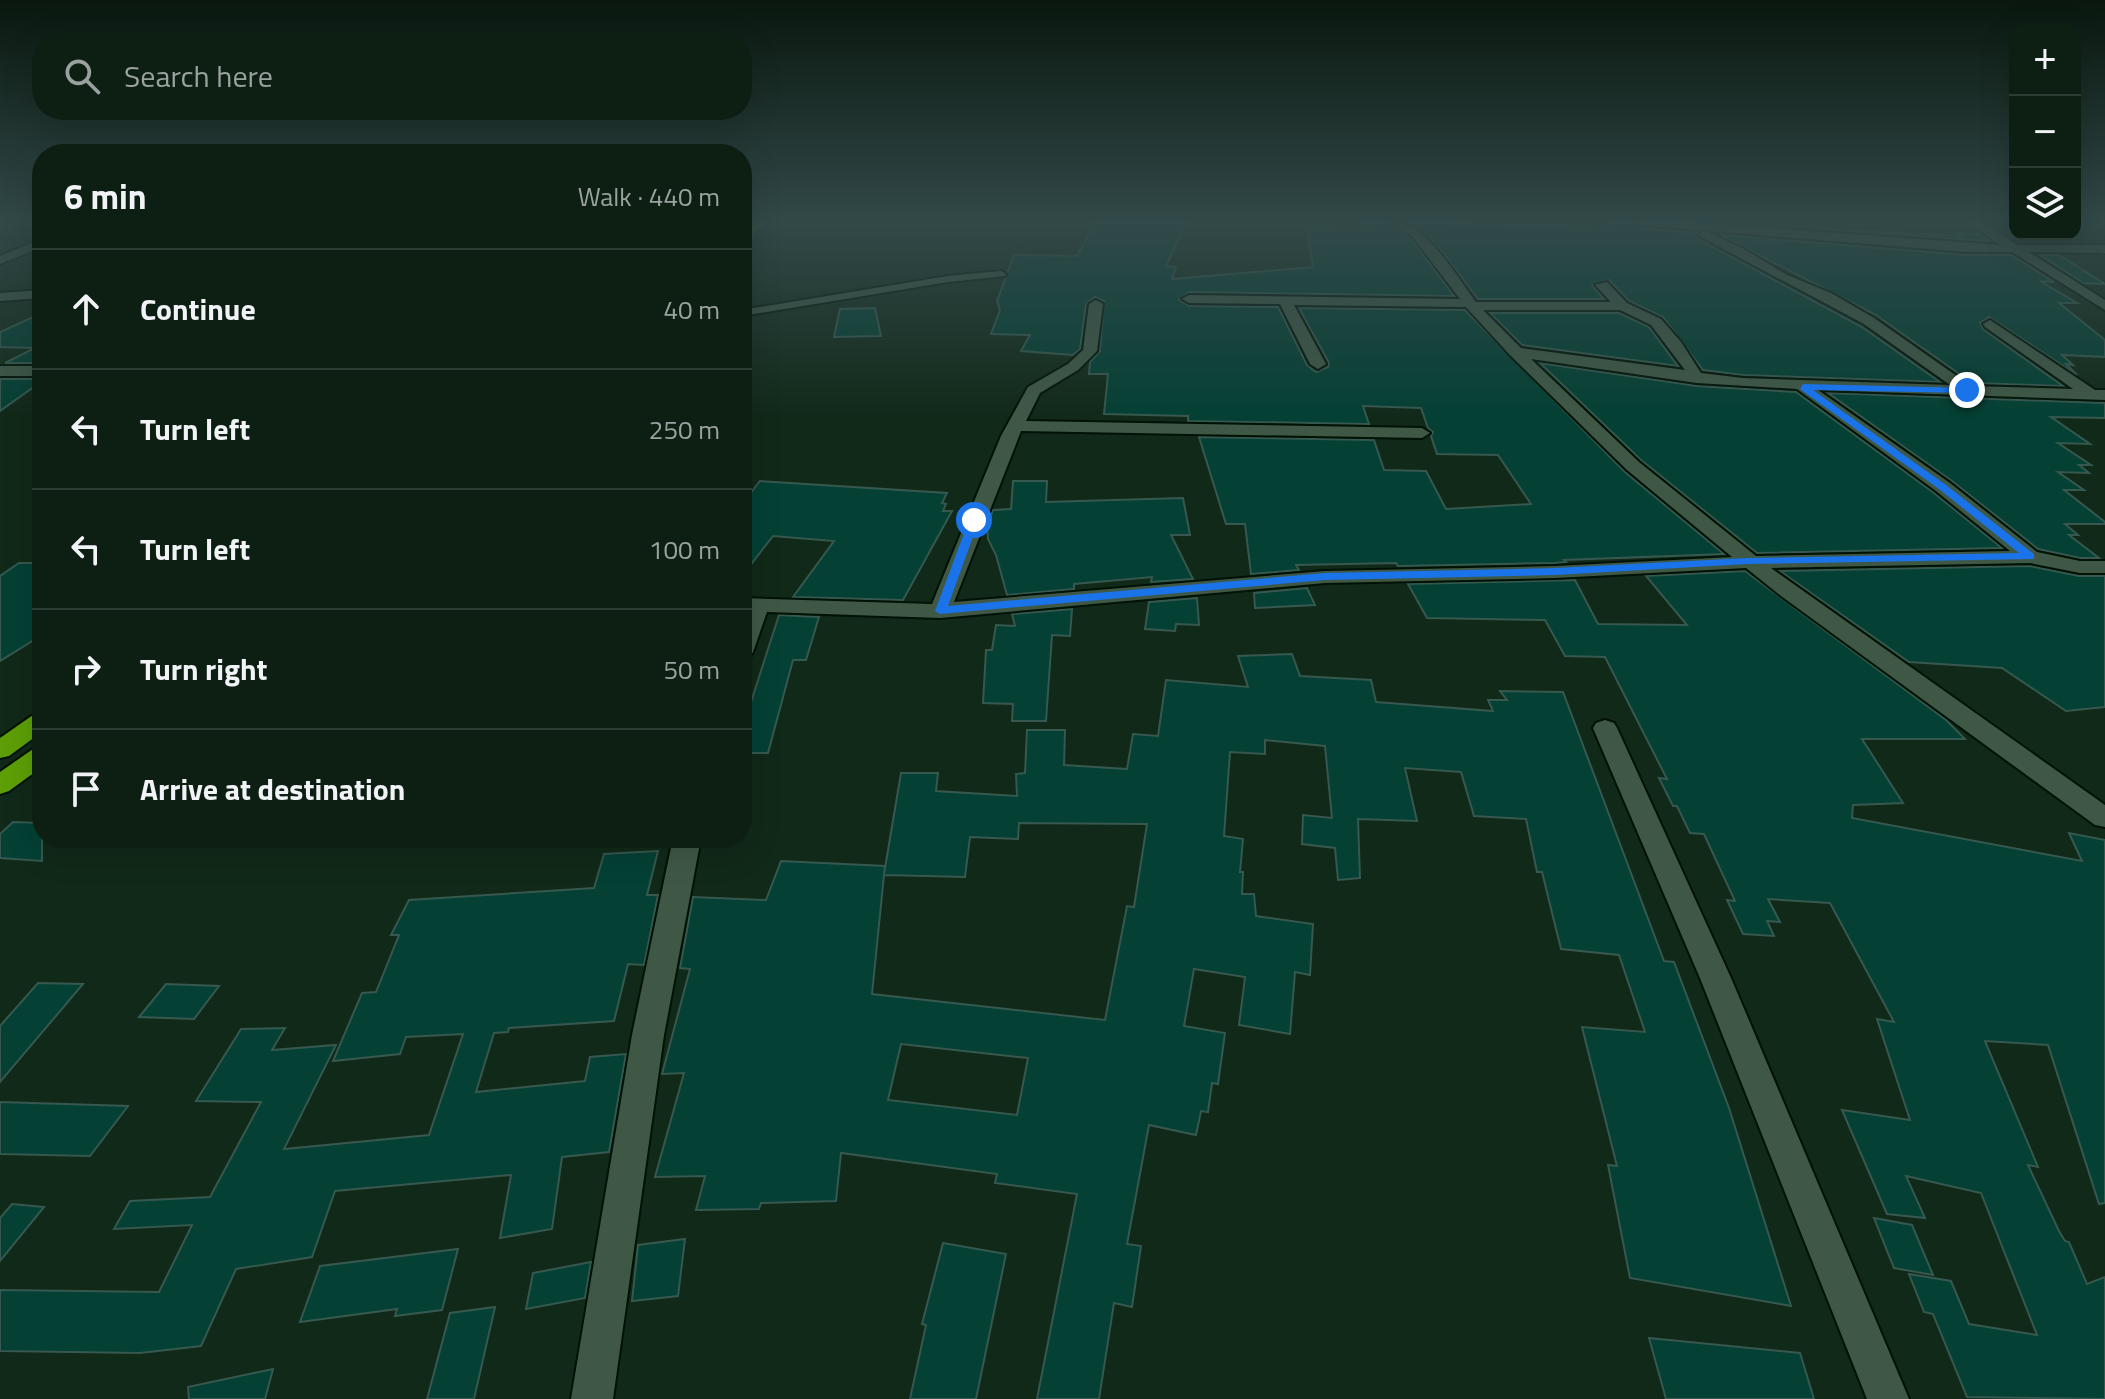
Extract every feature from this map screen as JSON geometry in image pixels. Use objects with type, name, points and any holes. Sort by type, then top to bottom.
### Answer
[{"type":"highway","points":[[0,750],[32,727]]},
{"type":"highway","points":[[0,785],[32,762]]},
{"type":"street","points":[[1457,287],[1515,352],[1633,466],[1747,561],[1961,717],[2104,816]]},
{"type":"street","points":[[1604,287],[1622,306],[1656,322],[1676,345],[1697,378]]},
{"type":"street","points":[[1805,287],[1869,321],[1967,390]]},
{"type":"street","points":[[2076,287],[2105,306]]},
{"type":"street","points":[[0,297],[32,295]]},
{"type":"street","points":[[1189,299],[1622,306]]},
{"type":"street","points":[[1284,299],[1318,364]]},
{"type":"street","points":[[940,611],[974,520],[1034,390],[1073,367],[1090,351],[1096,304]]},
{"type":"street","points":[[1990,324],[2098,395]]},
{"type":"street","points":[[1515,352],[1697,378],[1803,387],[2098,395]]},
{"type":"street","points":[[0,371],[32,371]]},
{"type":"street","points":[[1803,387],[1943,487],[2030,557]]},
{"type":"street","points":[[1017,426],[1422,433]]},
{"type":"street","points":[[752,604],[917,612],[1325,577],[1555,572],[1747,561],[1971,555],[2030,557],[2080,567],[2105,567]]},
{"type":"street","points":[[1605,728],[1674,876],[1763,1086],[1888,1399]]},
{"type":"street","points":[[592,1399],[648,1035],[685,848]]},
{"type":"lane","points":[[752,311],[898,287]]},
{"type":"building","points":[[1002,287],[1447,287],[1454,296],[1189,292],[1179,300],[1189,306],[1278,307],[1307,365],[1316,372],[1328,367],[1329,363],[1299,308],[1465,310],[1625,472],[1724,554],[1564,560],[1566,562],[1555,563],[1296,565],[1299,570],[1251,574],[1245,524],[1226,524],[1199,437],[1374,440],[1384,470],[1426,471],[1446,509],[1531,504],[1498,455],[1437,454],[1431,436],[1433,432],[1428,428],[1421,408],[1363,406],[1369,424],[1188,421],[1188,416],[1104,414],[1108,374],[1089,374],[1090,362],[1100,351],[1104,301],[1095,297],[1086,304],[1080,349],[1073,355],[1021,351],[1030,335],[991,334],[1000,310],[997,301]]},
{"type":"building","points":[[1469,287],[1594,287],[1604,299],[1478,299]]},
{"type":"building","points":[[1616,287],[1788,287],[1862,327],[1940,382],[1743,375],[1703,370],[1663,317],[1629,301]]},
{"type":"building","points":[[1822,287],[2051,287],[2077,303],[2059,303],[2105,340],[2105,357],[2062,355],[2073,365],[2066,364],[2077,375],[1989,317],[1980,323],[1983,329],[2063,386],[1972,383],[1876,315]]},
{"type":"building","points":[[875,308],[881,336],[834,337],[840,309]]},
{"type":"building","points":[[1490,313],[1619,313],[1649,327],[1678,366],[1522,345]]},
{"type":"building","points":[[32,318],[32,348],[0,347],[0,332]]},
{"type":"building","points":[[32,350],[32,363],[5,363]]},
{"type":"building","points":[[1540,363],[1697,386],[1796,392],[1934,493],[2002,548],[1757,553],[1641,460]]},
{"type":"building","points":[[0,379],[32,379],[32,388],[0,411]]},
{"type":"building","points":[[1828,393],[2105,403],[2105,418],[2051,417],[2090,444],[2058,443],[2091,465],[2079,465],[2089,473],[2058,472],[2084,490],[2064,490],[2105,522],[2065,524],[2078,535],[2069,535],[2099,558],[2080,558],[2038,549],[1952,481]]},
{"type":"building","points":[[760,481],[947,493],[942,503],[946,504],[943,511],[952,511],[903,600],[793,597],[834,541],[773,536],[752,563],[752,491]]},
{"type":"building","points":[[1013,481],[1047,481],[1046,502],[1183,498],[1190,535],[1171,535],[1193,579],[1151,582],[1152,577],[1074,584],[1074,589],[1007,595],[996,555],[988,539],[987,525],[993,510],[1011,509]]},
{"type":"building","points":[[19,563],[32,563],[32,641],[0,661],[0,576]]},
{"type":"building","points":[[2030,566],[2079,576],[2105,576],[2105,707],[2066,711],[2002,668],[1909,662],[1780,571]]},
{"type":"building","points":[[1745,571],[1946,720],[1965,739],[1862,739],[1903,803],[1853,805],[1852,818],[2082,861],[2069,833],[2105,840],[2105,1203],[2099,1204],[2048,1045],[1985,1041],[2038,1167],[2028,1165],[2059,1231],[2069,1242],[2087,1284],[2105,1277],[2105,1399],[1967,1397],[1933,1314],[1924,1312],[1909,1274],[1951,1281],[1969,1324],[2037,1335],[1981,1193],[1906,1176],[1925,1218],[1887,1214],[1842,1110],[1910,1120],[1877,1019],[1894,1022],[1830,903],[1768,899],[1780,922],[1767,921],[1774,936],[1743,934],[1727,900],[1735,901],[1704,834],[1690,833],[1677,806],[1673,806],[1659,778],[1667,779],[1605,657],[1565,656],[1545,620],[1427,618],[1408,584],[1575,580],[1598,624],[1687,625],[1646,576]]},
{"type":"building","points":[[1307,588],[1315,605],[1255,608],[1254,593]]},
{"type":"building","points":[[1197,598],[1199,625],[1176,624],[1175,631],[1145,629],[1149,602]]},
{"type":"building","points":[[1072,609],[1070,636],[1052,635],[1046,721],[1012,721],[1013,704],[983,703],[986,650],[992,650],[996,625],[1015,626],[1012,614]]},
{"type":"building","points":[[779,615],[819,617],[806,660],[793,660],[768,753],[752,753],[752,699]]},
{"type":"building","points":[[1292,654],[1300,676],[1371,680],[1376,702],[1493,711],[1488,700],[1507,700],[1500,691],[1563,692],[1664,961],[1674,962],[1729,1108],[1791,1306],[1630,1278],[1608,1165],[1617,1166],[1582,1027],[1645,1032],[1619,955],[1561,949],[1542,872],[1537,872],[1526,819],[1474,816],[1461,772],[1405,768],[1417,821],[1358,819],[1360,878],[1338,880],[1335,848],[1302,844],[1303,815],[1332,818],[1325,746],[1265,740],[1265,754],[1230,752],[1224,836],[1243,839],[1242,894],[1254,894],[1256,916],[1313,924],[1310,975],[1295,972],[1290,1034],[1239,1025],[1245,977],[1194,969],[1184,1026],[1225,1033],[1218,1084],[1212,1083],[1208,1112],[1201,1111],[1196,1135],[1149,1125],[1127,1244],[1141,1246],[1132,1307],[1114,1303],[1099,1399],[1037,1399],[1077,1194],[995,1183],[997,1174],[841,1153],[836,1201],[761,1203],[759,1209],[696,1210],[705,1176],[655,1177],[684,1073],[662,1074],[690,969],[680,968],[693,897],[766,900],[781,861],[885,866],[884,874],[901,773],[938,773],[936,791],[1017,796],[1016,774],[1025,773],[1027,730],[1065,730],[1064,765],[1127,769],[1133,734],[1158,736],[1166,680],[1248,687],[1238,656]],"holes":[[[1019,823],[1147,824],[1134,907],[1127,906],[1105,1020],[872,994],[884,875],[965,877],[970,837],[1018,839]],[[901,1044],[1028,1058],[1017,1115],[888,1100]]]},
{"type":"building","points":[[13,822],[32,823],[32,848],[42,848],[42,861],[0,858],[0,834]]},
{"type":"building","points":[[658,851],[647,895],[658,895],[644,965],[628,964],[614,1021],[509,1028],[508,1032],[494,1033],[476,1092],[585,1081],[590,1057],[626,1054],[609,1152],[562,1157],[552,1229],[500,1238],[511,1175],[335,1191],[312,1257],[236,1269],[201,1346],[140,1353],[0,1351],[0,1290],[159,1292],[192,1225],[114,1229],[130,1201],[210,1197],[261,1102],[196,1101],[241,1029],[285,1028],[272,1050],[336,1045],[284,1149],[429,1135],[463,1034],[406,1037],[400,1054],[333,1061],[362,993],[376,992],[399,935],[391,935],[409,900],[594,888],[604,854]]},
{"type":"building","points":[[38,983],[83,984],[0,1082],[0,1026]]},
{"type":"building","points":[[166,984],[219,986],[194,1019],[139,1017]]},
{"type":"building","points":[[0,1102],[128,1106],[90,1156],[0,1154]]},
{"type":"building","points":[[12,1204],[44,1207],[0,1261],[0,1218]]},
{"type":"building","points":[[1874,1218],[1912,1225],[1933,1275],[1894,1268]]},
{"type":"building","points":[[685,1239],[678,1296],[632,1301],[638,1245]]},
{"type":"building","points":[[943,1243],[1006,1254],[976,1399],[910,1399],[926,1325],[922,1324]]},
{"type":"building","points":[[458,1249],[442,1310],[395,1316],[397,1309],[300,1322],[320,1266]]},
{"type":"building","points":[[591,1262],[585,1298],[526,1309],[533,1273]]},
{"type":"building","points":[[495,1307],[474,1399],[427,1399],[450,1313]]},
{"type":"building","points":[[1649,1338],[1800,1353],[1814,1399],[1666,1399]]},
{"type":"building","points":[[273,1369],[265,1399],[189,1399],[188,1387]]},
{"type":"route","points":[[974,520],[940,611],[1325,577],[1555,572],[1747,561],[1971,555],[2030,557],[1943,487],[1803,387],[1967,390]]}]
